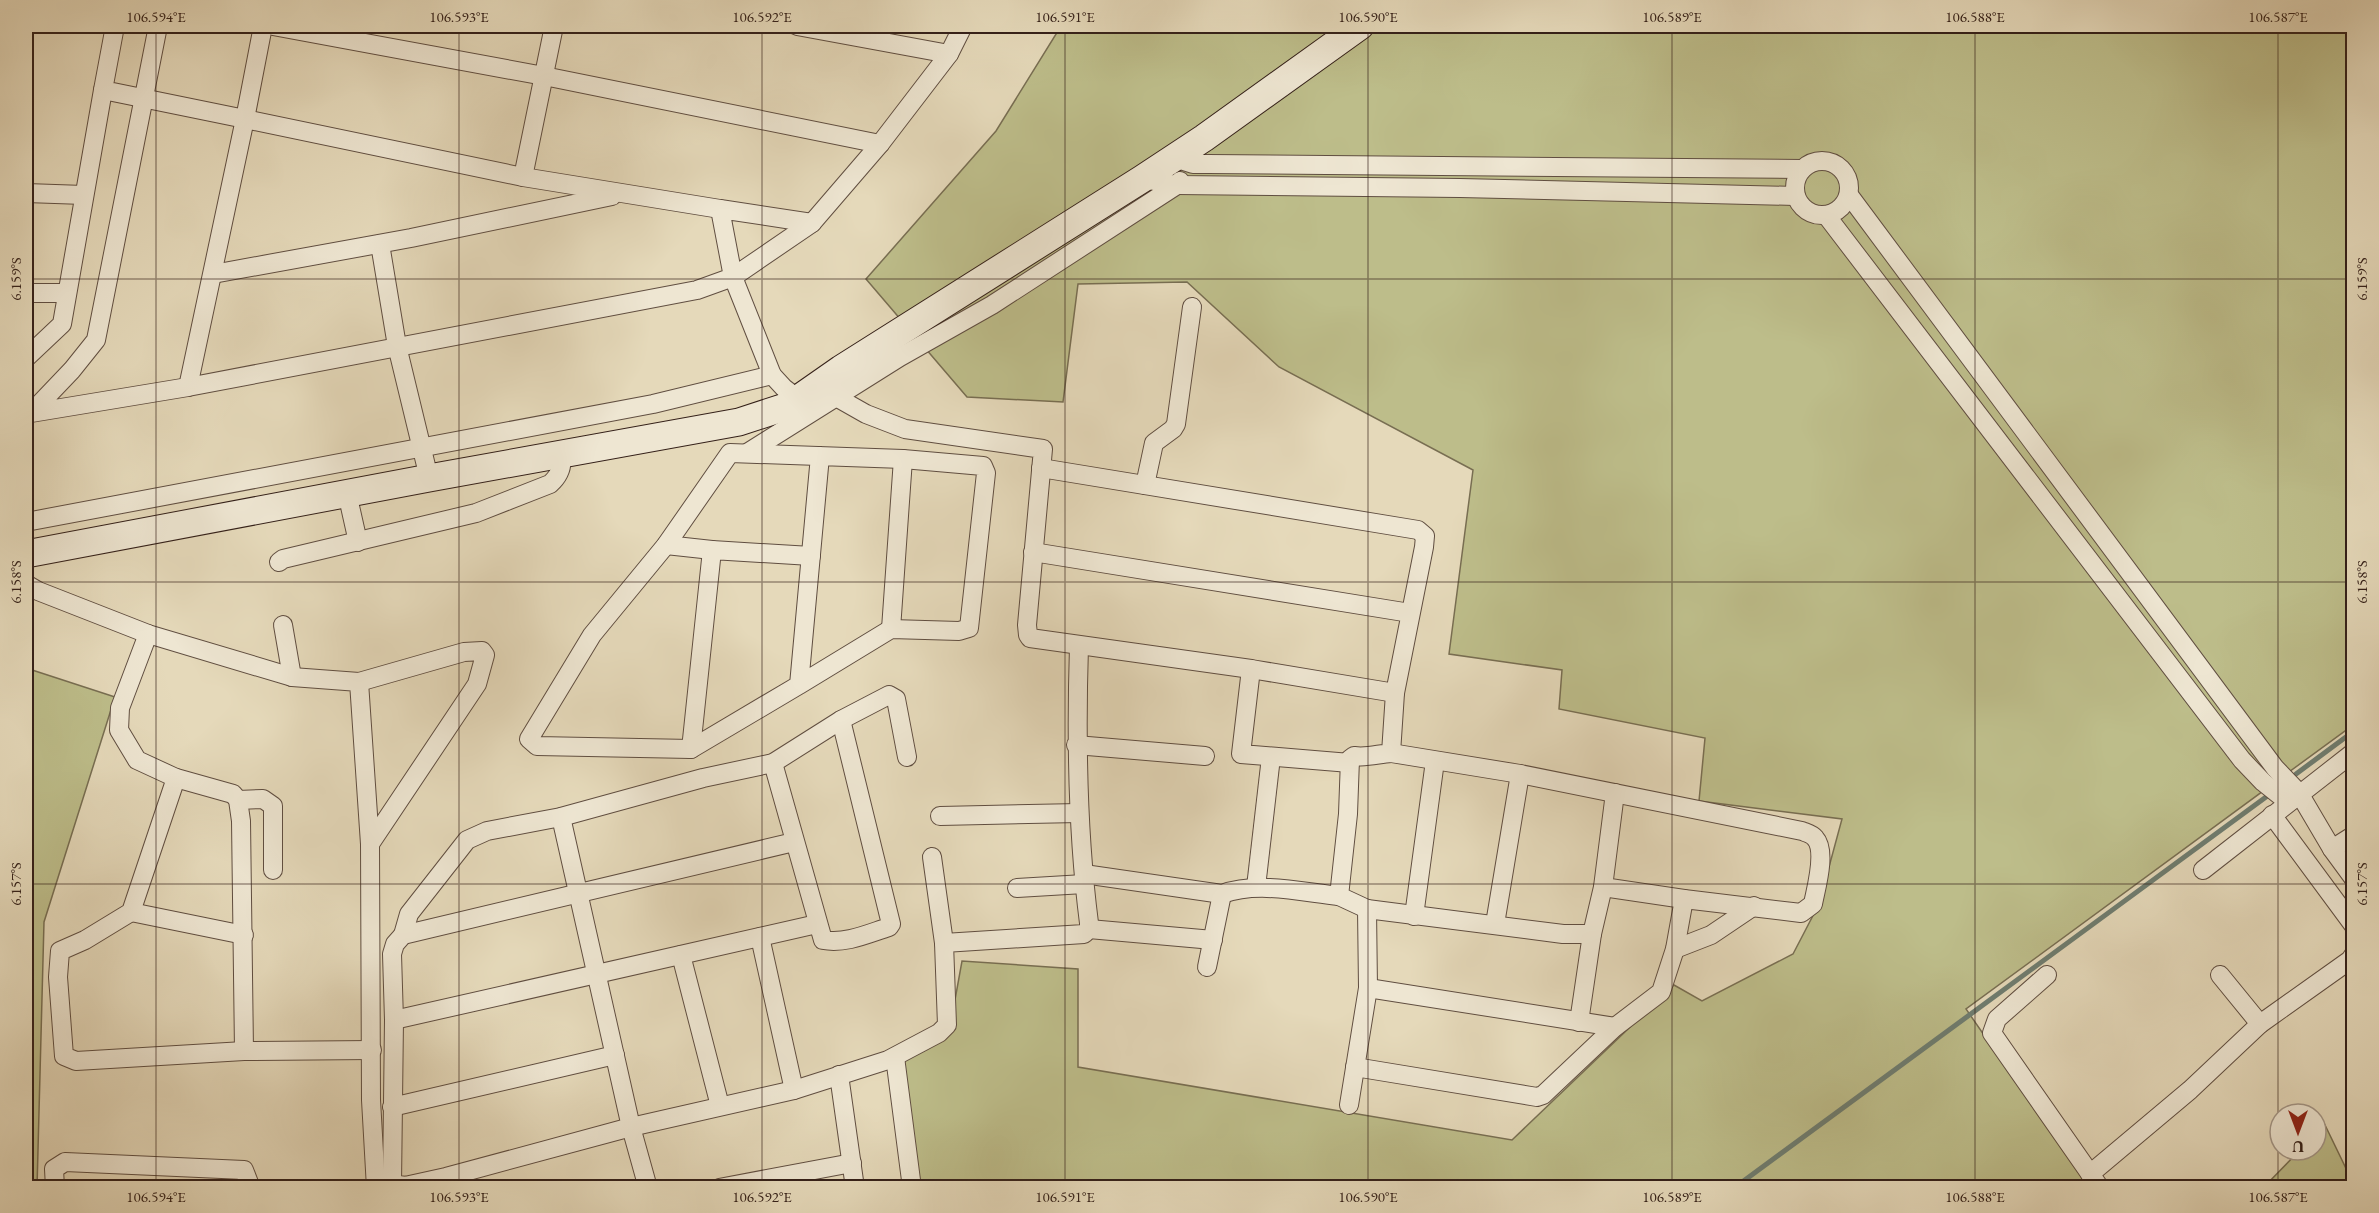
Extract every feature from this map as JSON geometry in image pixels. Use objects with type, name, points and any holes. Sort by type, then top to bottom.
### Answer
[{"type":"street","points":[[26,358],[62,324],[114,26]]},
{"type":"street","points":[[28,414],[72,370],[96,340],[158,26]]},
{"type":"street","points":[[188,387],[245,119],[262,26]]},
{"type":"street","points":[[273,26],[544,76],[880,144]]},
{"type":"street","points":[[523,177],[554,26]]},
{"type":"street","points":[[797,26],[949,54]]},
{"type":"street","points":[[28,414],[188,387],[697,291],[733,277],[812,223],[880,144],[949,54],[963,26]]},
{"type":"street","points":[[707,427],[738,453],[903,459],[978,464],[986,468],[969,628],[959,631],[891,629],[691,749],[537,746],[529,739],[592,635],[738,453],[1142,179],[1183,161],[1204,138],[1359,26]]},
{"type":"street","points":[[103,90],[523,177],[812,223]]},
{"type":"street","points":[[1849,195],[1841,207],[1826,215],[1815,215],[1806,211],[1799,204],[1795,196],[1796,177],[1810,163],[1819,160],[1837,165],[1848,181],[1849,195],[2275,768],[2294,798],[2354,879]]},
{"type":"street","points":[[1183,161],[1460,167],[1802,169]]},
{"type":"street","points":[[830,389],[1067,258],[1178,185],[1183,161]]},
{"type":"street","points":[[1460,167],[1460,188]]},
{"type":"street","points":[[1142,179],[1178,185],[1460,188],[1795,196]]},
{"type":"street","points":[[26,193],[84,195]]},
{"type":"street","points":[[213,274],[380,244],[622,194]]},
{"type":"street","points":[[720,209],[733,277],[772,375],[806,405]]},
{"type":"street","points":[[1826,215],[2242,760],[2263,782],[2294,798]]},
{"type":"street","points":[[380,244],[397,346],[429,478]]},
{"type":"street","points":[[26,293],[66,293]]},
{"type":"street","points":[[1145,485],[1154,443],[1173,429],[1176,424],[1192,307]]},
{"type":"street","points":[[26,522],[653,404],[772,375]]},
{"type":"street","points":[[830,389],[866,414],[905,429],[1043,449],[1027,625],[1030,638],[1251,669],[1395,693]]},
{"type":"street","points":[[653,404],[659,437]]},
{"type":"street","points":[[26,554],[739,422],[806,405]]},
{"type":"street","points":[[279,562],[283,559],[476,513],[550,484],[562,466],[561,456]]},
{"type":"street","points":[[799,685],[820,456]]},
{"type":"street","points":[[891,629],[903,459]]},
{"type":"street","points":[[1041,468],[1418,530],[1425,536],[1424,547],[1395,693],[1391,753]]},
{"type":"street","points":[[347,494],[358,542]]},
{"type":"street","points":[[666,545],[811,556]]},
{"type":"street","points":[[691,749],[712,550]]},
{"type":"street","points":[[1033,552],[1410,613]]},
{"type":"street","points":[[26,584],[38,591],[148,634],[292,677],[359,682],[464,652],[482,651],[485,655],[477,684],[370,844]]},
{"type":"street","points":[[283,625],[292,677]]},
{"type":"street","points":[[148,634],[120,708],[119,730],[137,760],[176,778],[225,791],[238,800],[241,821],[244,935],[244,1051]]},
{"type":"street","points":[[1079,646],[1076,745],[1089,929]]},
{"type":"street","points":[[1251,669],[1241,754],[1350,763]]},
{"type":"street","points":[[359,682],[370,844],[371,1100],[386,1186]]},
{"type":"street","points":[[386,1186],[392,1107],[393,948],[403,935],[409,914],[467,840],[488,831],[561,817],[703,778],[773,763],[884,696],[896,699],[907,757]]},
{"type":"street","points":[[773,763],[823,940],[835,942],[890,927],[841,720]]},
{"type":"street","points":[[1076,745],[1205,756]]},
{"type":"street","points":[[2203,870],[2354,752]]},
{"type":"street","points":[[1339,896],[1348,814],[1350,759],[1354,756],[1365,758],[1373,754],[1391,753],[1520,774],[1813,835],[1818,843],[1821,863],[1813,904],[1801,913],[1603,887]]},
{"type":"street","points":[[1256,887],[1271,757]]},
{"type":"street","points":[[1414,916],[1435,761]]},
{"type":"street","points":[[1495,924],[1520,774]]},
{"type":"street","points":[[176,778],[131,912],[85,940],[60,951],[58,977],[64,1056],[76,1061],[244,1051],[372,1050]]},
{"type":"street","points":[[1579,1022],[1592,934],[1603,887],[1615,793]]},
{"type":"street","points":[[238,800],[263,799],[273,806],[273,870]]},
{"type":"street","points":[[940,816],[1079,813]]},
{"type":"street","points":[[2272,815],[2354,926]]},
{"type":"street","points":[[561,817],[648,1188]]},
{"type":"street","points":[[2332,849],[2354,835]]},
{"type":"street","points":[[403,935],[794,842]]},
{"type":"street","points":[[386,1186],[405,1186],[446,1177],[632,1127],[794,1090],[895,1056],[939,1033],[947,1025],[944,943],[932,857]]},
{"type":"street","points":[[1017,888],[1084,879],[1222,894],[1241,888],[1256,887],[1339,896],[1367,909],[1414,916],[1563,934],[1592,934]]},
{"type":"street","points":[[1207,967],[1222,894]]},
{"type":"street","points":[[1355,1067],[1537,1096],[1543,1095],[1615,1028],[1661,992],[1675,949],[1684,899]]},
{"type":"street","points":[[1675,949],[1711,935],[1754,906]]},
{"type":"street","points":[[1349,1105],[1368,988],[1367,909]]},
{"type":"street","points":[[131,912],[244,935]]},
{"type":"street","points":[[394,1020],[817,924]]},
{"type":"street","points":[[944,943],[1077,935],[1089,929],[1213,940]]},
{"type":"street","points":[[760,937],[794,1090]]},
{"type":"street","points":[[2047,975],[1997,1019],[1992,1033],[2095,1181],[2260,1024],[2349,960],[2354,954]]},
{"type":"street","points":[[681,955],[720,1106]]},
{"type":"street","points":[[2220,975],[2260,1024]]},
{"type":"street","points":[[1368,988],[1615,1028]]},
{"type":"street","points":[[392,1107],[615,1055]]},
{"type":"street","points":[[895,1056],[912,1188]]},
{"type":"street","points":[[839,1075],[855,1188]]},
{"type":"street","points":[[55,1188],[54,1169],[65,1162],[244,1170],[251,1188]]},
{"type":"street","points":[[719,1188],[852,1162]]},
{"type":"green space","points":[[1061,26],[2353,26],[2354,180],[2348,205],[2354,213],[2353,725],[1966,1009],[2089,1187],[916,1187],[900,1050],[949,1033],[962,961],[1078,969],[1078,1067],[1512,1140],[1674,985],[1702,1001],[1793,954],[1819,904],[1842,819],[1699,801],[1705,738],[1559,709],[1562,670],[1449,654],[1473,470],[1279,367],[1187,282],[1078,284],[1063,402],[967,397],[866,279],[996,131]]},
{"type":"green space","points":[[26,668],[115,697],[44,922],[37,1188],[26,1187]]},
{"type":"green space","points":[[2328,1131],[2353,1183],[2353,1187],[2264,1187],[2288,1162],[2328,1162]]},
{"type":"waterway","points":[[2296,774],[2354,731]]},
{"type":"waterway","points":[[1734,1188],[2266,797]]}]
